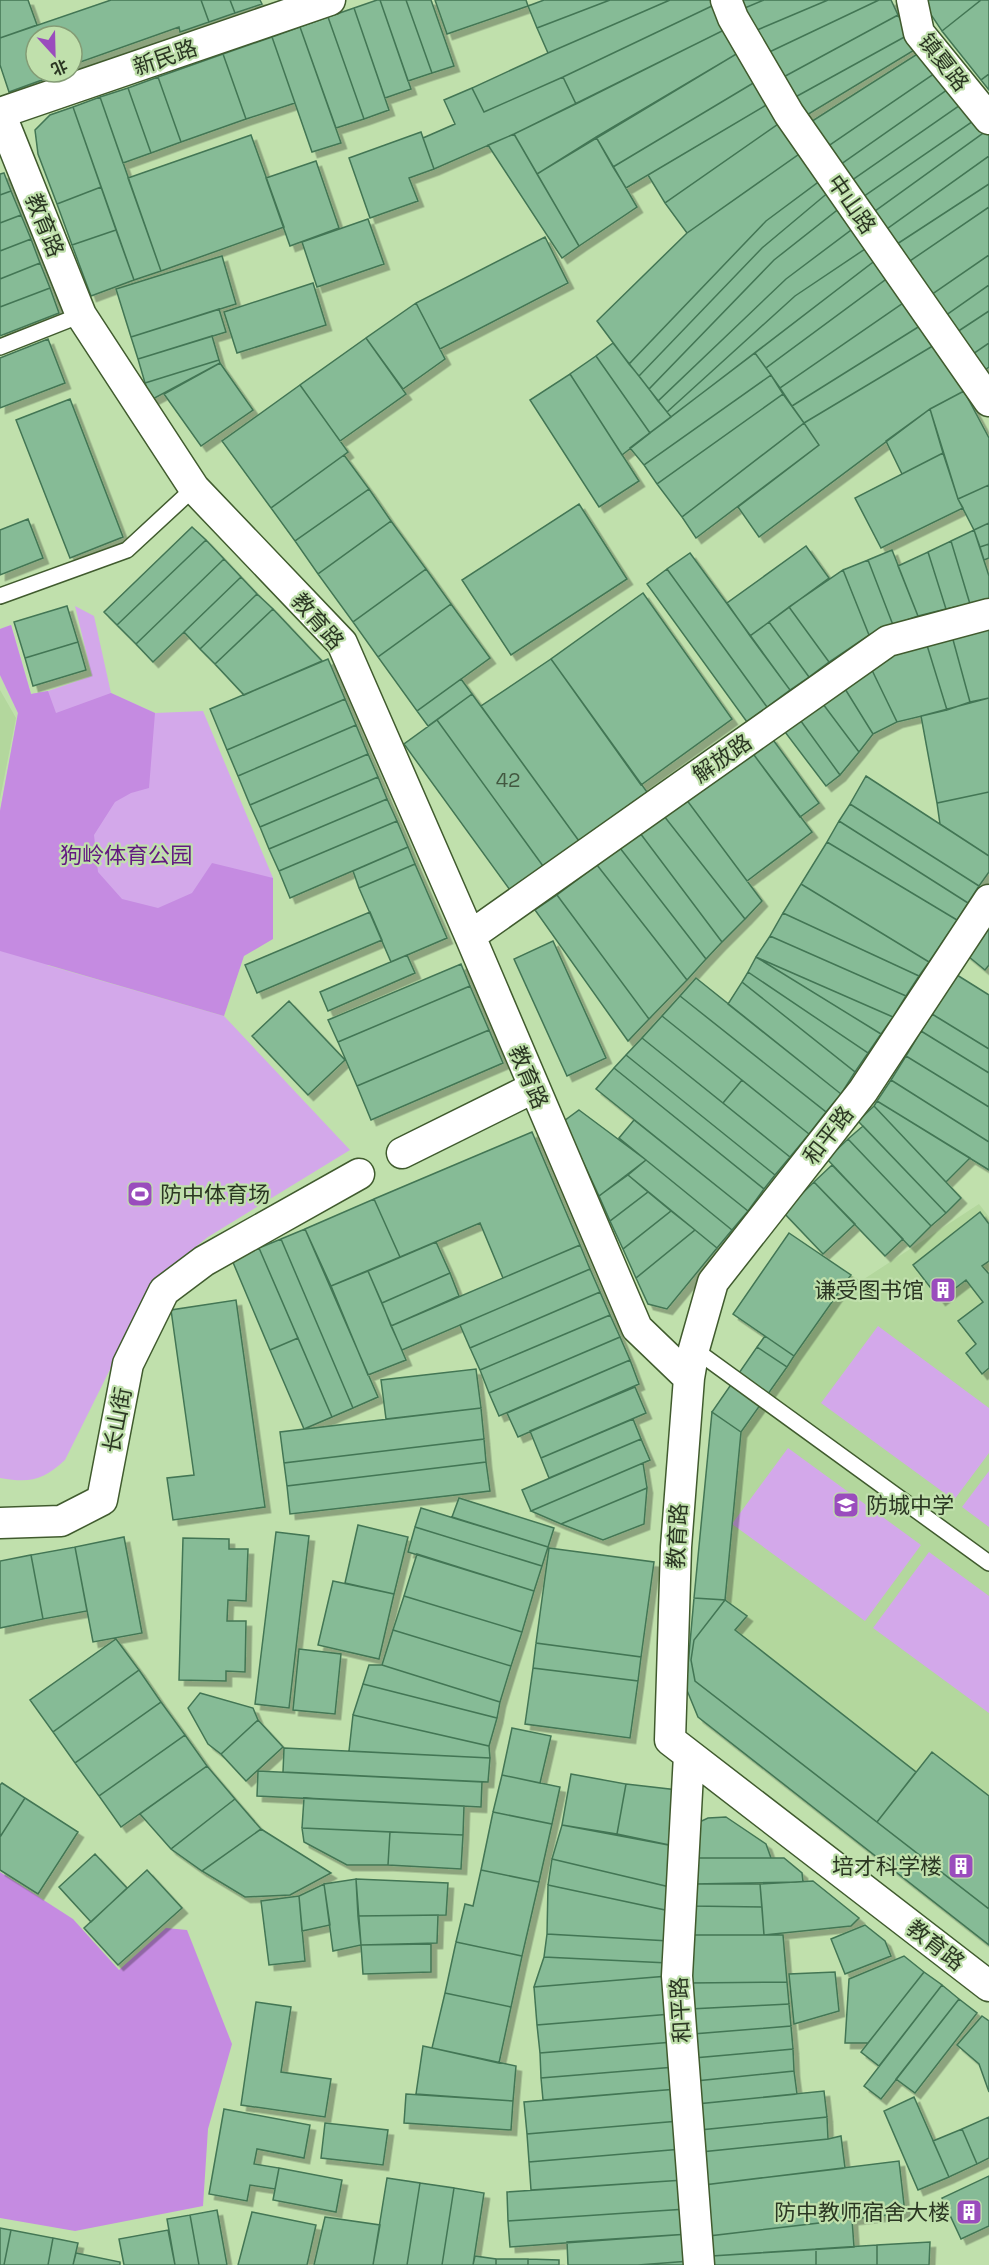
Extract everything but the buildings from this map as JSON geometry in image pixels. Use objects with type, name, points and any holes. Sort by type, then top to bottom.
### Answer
[{"type":"street","name":"新民路","points":[[0,113],[330,0]]},
{"type":"street","name":"中山路","points":[[726,0],[789,114],[989,401]]},
{"type":"street","name":"镇夏路","points":[[912,0],[919,33],[989,119]]},
{"type":"street","name":"教育路","points":[[0,113],[81,315],[194,488],[342,643],[470,936],[636,1328],[691,1364],[676,1547],[670,1740],[989,1986]]},
{"type":"street","name":"解放路","points":[[470,936],[888,641],[989,614]]},
{"type":"street","name":"和平路","points":[[691,1364],[713,1282],[863,1091],[989,900]]},
{"type":"street","points":[[402,1153],[533,1088]]},
{"type":"street","name":"长山街","points":[[0,1523],[61,1521],[102,1500],[128,1364],[164,1291],[204,1262],[359,1174]]},
{"type":"street","name":"和平路","points":[[689,1755],[677,1976],[699,2265]]},
{"type":"lane","points":[[0,346],[81,315]]},
{"type":"lane","points":[[0,596],[127,550],[194,488]]},
{"type":"lane","points":[[691,1364],[989,1563]]},
{"type":"shaded area","name":"狗岭体育公园","points":[[11,625],[31,694],[48,691],[56,713],[111,693],[155,713],[149,788],[131,793],[115,802],[94,835],[98,872],[122,899],[158,908],[192,893],[212,863],[273,878],[273,939],[244,956],[224,1016],[0,951],[0,811],[18,713],[0,675],[0,629]]},
{"type":"shaded area","points":[[0,690],[16,718],[0,799]]},
{"type":"shaded area","name":"防城中学","points":[[979,1204],[989,1217],[989,1909],[695,1681],[712,1412],[794,1356],[851,1275],[861,1281]]},
{"type":"shaded area","points":[[0,1872],[73,1919],[119,1970],[166,1928],[187,1930],[232,2044],[208,2129],[203,2206],[75,2231],[0,2218]]},
{"type":"green space","name":"防中体育场","points":[[75,606],[94,616],[111,693],[155,713],[203,711],[273,878],[273,939],[47,965],[224,1016],[350,1150],[208,1237],[155,1279],[65,1460],[42,1476],[20,1480],[0,1478],[0,811],[18,713],[0,675],[0,629],[11,625],[31,694],[48,691],[92,676]]},
{"type":"green space","points":[[878,1326],[989,1408],[989,1453],[954,1500],[821,1403]]},
{"type":"green space","points":[[788,1448],[921,1545],[865,1621],[732,1524]]},
{"type":"green space","points":[[989,1471],[989,1527],[962,1507]]},
{"type":"green space","points":[[929,1552],[989,1596],[989,1713],[873,1628]]},
{"type":"place","name":"防中体育场","points":[[140,1194]]},
{"type":"place","name":"谦受图书馆","points":[[943,1290]]},
{"type":"place","name":"防城中学","points":[[846,1505]]},
{"type":"place","name":"培才科学楼","points":[[961,1866]]},
{"type":"place","name":"防中教师宿舍大楼","points":[[969,2212]]}]
